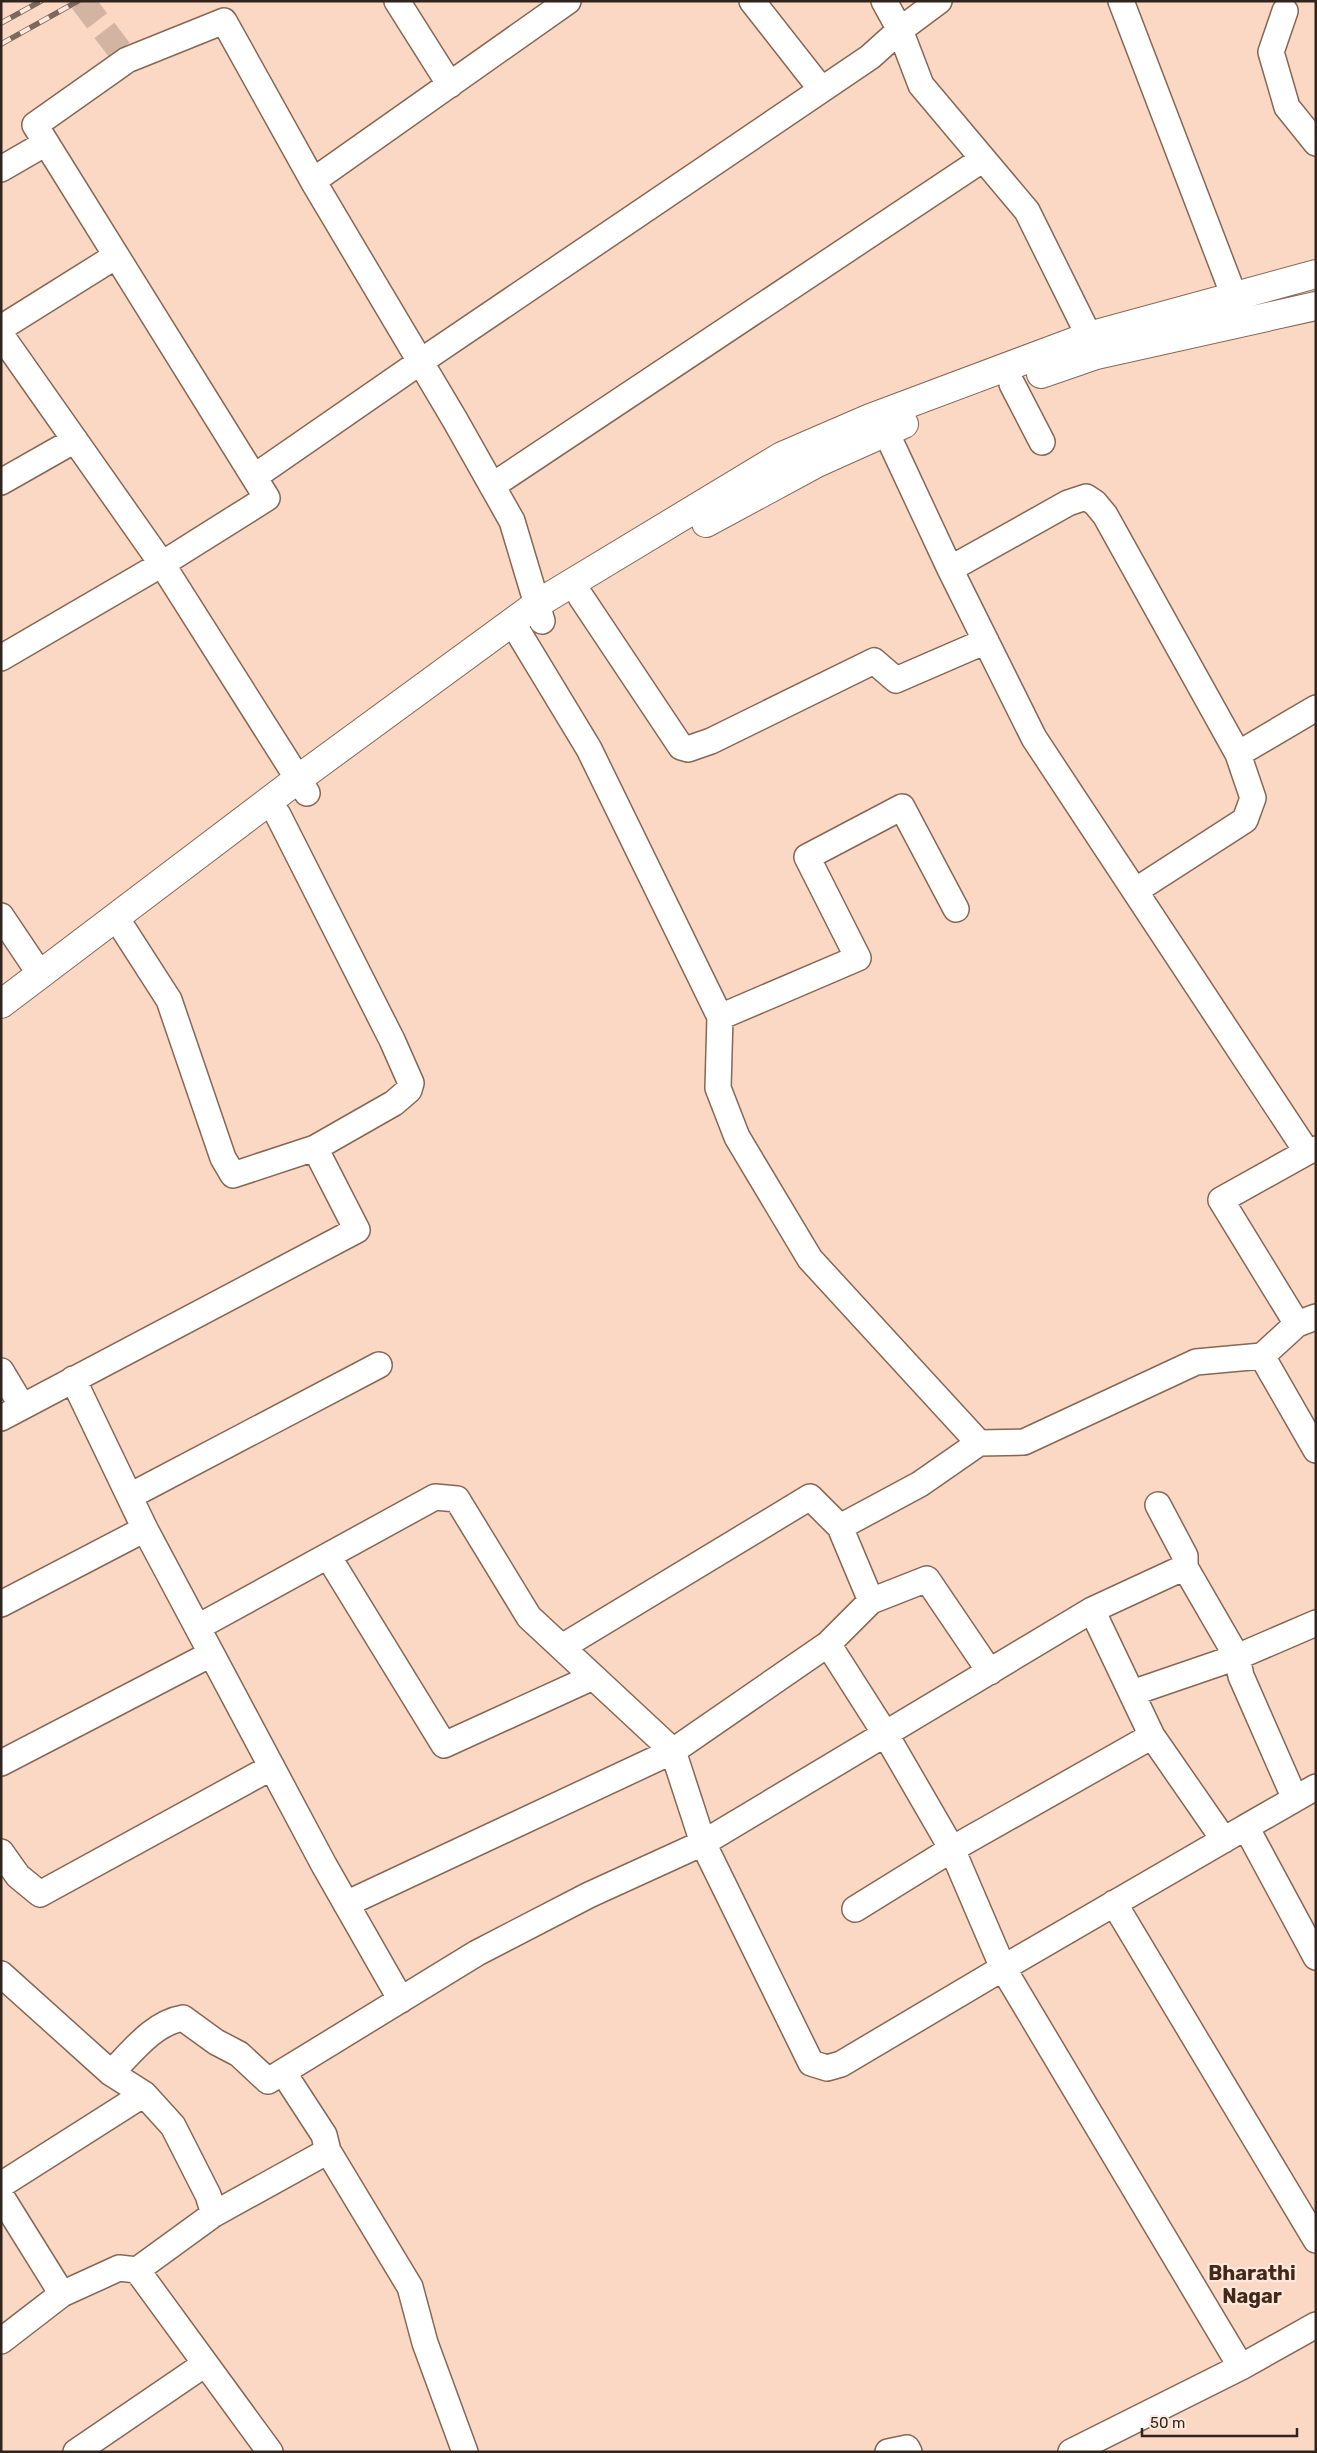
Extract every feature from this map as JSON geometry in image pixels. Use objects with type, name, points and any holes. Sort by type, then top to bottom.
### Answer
[{"type":"main road","points":[[1,1004],[533,620],[782,456],[870,418],[1234,296],[1316,274]]},
{"type":"main road","points":[[533,620],[581,597],[726,512],[817,463],[886,432],[1012,384],[1092,345],[1316,306]]},
{"type":"main road","points":[[1,1022],[278,815],[303,786]]},
{"type":"street","points":[[397,1],[450,85]]},
{"type":"street","points":[[313,181],[568,1]]},
{"type":"street","points":[[752,1],[821,89]]},
{"type":"street","points":[[884,1],[900,30],[908,57],[921,85],[1027,211],[1092,345]]},
{"type":"street","points":[[254,477],[420,362],[870,57],[900,30],[939,1]]},
{"type":"street","points":[[1121,1],[1234,296]]},
{"type":"street","points":[[1285,11],[1272,52],[1287,107],[1316,142]]},
{"type":"street","points":[[1,658],[162,564],[267,498],[35,125],[127,60],[224,21],[313,181],[512,521],[533,620],[589,749],[720,1018],[718,1088],[737,1137],[810,1259],[979,1443]]},
{"type":"street","points":[[1,169],[46,143]]},
{"type":"street","points":[[492,486],[983,159]]},
{"type":"street","points":[[1,328],[116,256]]},
{"type":"street","points":[[1,334],[162,564],[303,786]]},
{"type":"street","points":[[1012,384],[1042,442]]},
{"type":"street","points":[[840,1527],[920,1484],[979,1443],[1024,1442],[1196,1362],[1262,1356],[1306,1320],[1221,1200],[1311,1150],[1135,891],[1034,738],[950,570],[886,432]]},
{"type":"street","points":[[1,482],[75,440]]},
{"type":"street","points":[[950,570],[1068,503],[1086,497],[1095,503],[1104,515],[1238,754],[1253,798],[1246,820],[1135,891]]},
{"type":"street","points":[[581,597],[664,724],[681,748],[688,749],[711,741],[874,661],[896,680],[986,641]]},
{"type":"street","points":[[1238,754],[1316,708]]},
{"type":"street","points":[[720,1018],[858,958],[807,857],[902,807],[956,909]]},
{"type":"street","points":[[124,930],[169,1000],[223,1158],[234,1175],[315,1148],[394,1103],[410,1090],[411,1083],[392,1040],[278,815]]},
{"type":"street","points":[[1,916],[40,974]]},
{"type":"street","points":[[1,1371],[12,1412],[357,1230],[315,1148]]},
{"type":"street","points":[[1262,1356],[1316,1450]]},
{"type":"street","points":[[130,1496],[380,1365]]},
{"type":"street","points":[[73,1379],[145,1529],[346,1904],[401,2000]]},
{"type":"street","points":[[198,1627],[435,1497],[457,1499],[529,1617],[673,1751],[703,1843],[811,2063],[827,2068],[841,2064],[1305,1793],[1241,1676],[1237,1657],[1185,1567],[1185,1556],[1158,1505]]},
{"type":"street","points":[[562,1647],[810,1497],[840,1527],[871,1601]]},
{"type":"street","points":[[1,1604],[145,1529]]},
{"type":"street","points":[[328,1556],[444,1746],[593,1677]]},
{"type":"street","points":[[111,2072],[154,2030],[170,2020],[183,2018],[216,2042],[239,2054],[268,2081],[477,1953],[589,1895],[703,1843],[1092,1610],[1185,1567]]},
{"type":"street","points":[[346,1904],[673,1751],[828,1644],[871,1601],[928,1579],[990,1672]]},
{"type":"street","points":[[1092,1610],[1152,1736],[1224,1840]]},
{"type":"street","points":[[1132,1693],[1237,1657],[1316,1623]]},
{"type":"street","points":[[828,1644],[886,1735],[952,1849],[1003,1968],[1241,2367]]},
{"type":"street","points":[[1,1763],[212,1654]]},
{"type":"street","points":[[855,1910],[952,1849],[1152,1736]]},
{"type":"street","points":[[1,1852],[18,1876],[40,1894],[272,1767]]},
{"type":"street","points":[[1246,1827],[1316,1957]]},
{"type":"street","points":[[1114,1903],[1316,2240]]},
{"type":"street","points":[[1,1974],[111,2072],[144,2094],[173,2126],[208,2195],[214,2214]]},
{"type":"street","points":[[284,2072],[324,2134],[328,2151],[410,2287],[425,2343],[466,2452]]},
{"type":"street","points":[[1,2185],[144,2094]]},
{"type":"street","points":[[1,2340],[62,2294],[119,2268],[137,2270],[214,2214],[328,2151]]},
{"type":"street","points":[[1,2196],[62,2294]]},
{"type":"street","points":[[137,2270],[270,2452]]},
{"type":"street","points":[[1071,2452],[1241,2367],[1316,2325]]},
{"type":"street","points":[[76,2452],[205,2364]]},
{"type":"street","points":[[888,2452],[907,2448],[909,2452]]},
{"type":"tunnel","points":[[82,1],[127,60]]},
{"type":"railway","points":[[1,23],[41,1]]},
{"type":"railway","points":[[1,44],[78,1]]},
{"type":"district","name":"Bharathi Nagar","points":[[1252,2284]]}]
